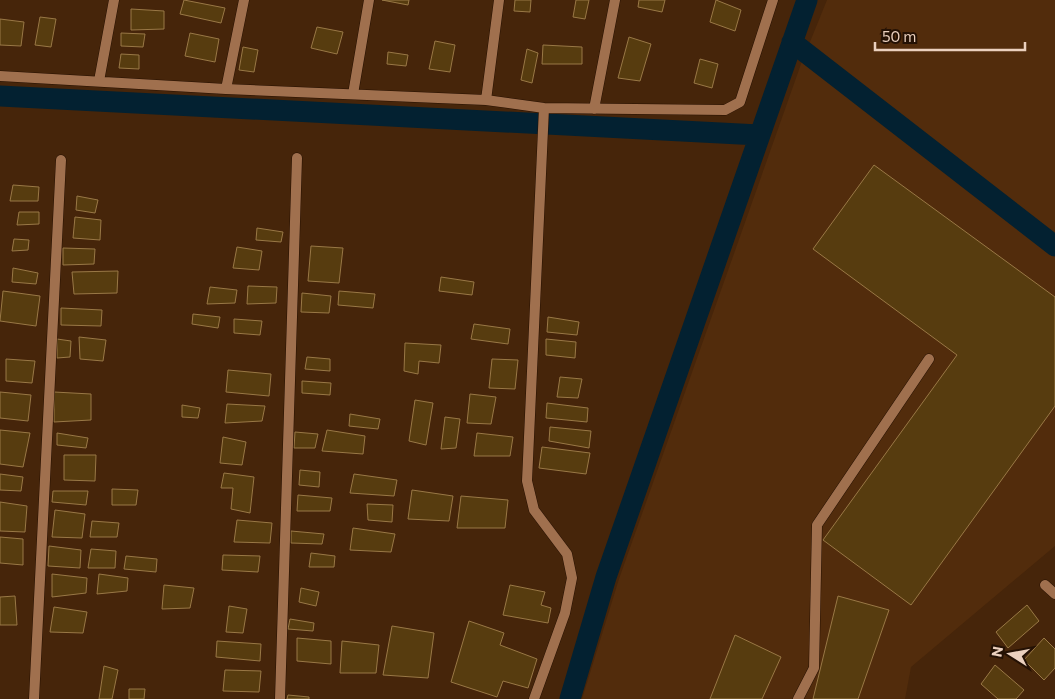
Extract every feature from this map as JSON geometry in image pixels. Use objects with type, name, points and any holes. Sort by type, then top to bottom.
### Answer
[{"type":"street","points":[[98,81],[114,0]]},
{"type":"street","points":[[226,89],[244,0]]},
{"type":"street","points":[[353,94],[369,0]]},
{"type":"street","points":[[486,100],[499,0]]},
{"type":"street","points":[[594,109],[615,0]]},
{"type":"street","points":[[0,76],[226,89],[486,100],[544,111],[594,109],[725,110],[740,102],[774,0]]},
{"type":"street","points":[[534,699],[565,612],[572,578],[567,554],[534,510],[527,480],[544,111]]},
{"type":"street","points":[[280,699],[298,158]]},
{"type":"street","points":[[34,699],[61,160]]},
{"type":"street","points":[[798,699],[814,668],[817,525],[929,359]]},
{"type":"street","points":[[1045,585],[1055,594]]},
{"type":"shaded area","points":[[827,0],[1055,0],[1055,546],[911,667],[905,699],[582,699],[619,579],[801,64]]},
{"type":"building","points":[[184,0],[225,8],[221,23],[180,14]]},
{"type":"building","points":[[382,0],[409,0],[408,5]]},
{"type":"building","points":[[515,0],[531,0],[530,12],[514,11]]},
{"type":"building","points":[[576,0],[589,0],[585,19],[573,17]]},
{"type":"building","points":[[639,0],[665,0],[662,12],[638,7]]},
{"type":"building","points":[[716,0],[741,10],[735,31],[710,22]]},
{"type":"building","points":[[131,9],[164,11],[164,29],[131,30]]},
{"type":"building","points":[[40,17],[56,19],[51,47],[35,45]]},
{"type":"building","points":[[0,19],[24,22],[21,46],[0,45]]},
{"type":"building","points":[[317,27],[343,32],[337,54],[311,48]]},
{"type":"building","points":[[121,33],[145,34],[143,47],[121,46]]},
{"type":"building","points":[[190,33],[219,39],[215,62],[185,56]]},
{"type":"building","points":[[629,37],[651,44],[640,81],[618,78]]},
{"type":"building","points":[[435,41],[455,45],[450,72],[429,69]]},
{"type":"building","points":[[543,45],[582,47],[582,64],[542,64]]},
{"type":"building","points":[[243,47],[258,50],[254,72],[239,70]]},
{"type":"building","points":[[527,49],[538,53],[532,83],[521,80]]},
{"type":"building","points":[[388,52],[408,55],[406,66],[387,64]]},
{"type":"building","points":[[121,54],[139,55],[139,69],[119,68]]},
{"type":"building","points":[[700,59],[718,64],[712,88],[694,83]]},
{"type":"building","points":[[874,165],[1055,297],[1055,406],[911,605],[823,540],[957,355],[813,249]]},
{"type":"building","points":[[13,185],[39,187],[38,201],[10,201]]},
{"type":"building","points":[[77,196],[98,200],[95,213],[76,210]]},
{"type":"building","points":[[19,212],[39,212],[39,224],[17,225]]},
{"type":"building","points":[[75,217],[101,220],[100,240],[73,238]]},
{"type":"building","points":[[257,228],[283,232],[281,242],[256,240]]},
{"type":"building","points":[[14,239],[29,240],[28,250],[12,251]]},
{"type":"building","points":[[311,246],[343,248],[339,283],[308,281]]},
{"type":"building","points":[[237,247],[262,251],[259,270],[233,268]]},
{"type":"building","points":[[63,248],[95,249],[94,264],[63,265]]},
{"type":"building","points":[[13,268],[38,273],[36,284],[12,282]]},
{"type":"building","points":[[118,271],[117,293],[74,294],[72,272]]},
{"type":"building","points":[[441,277],[474,282],[472,295],[439,291]]},
{"type":"building","points":[[248,286],[277,287],[276,303],[247,304]]},
{"type":"building","points":[[210,287],[237,290],[235,303],[207,304]]},
{"type":"building","points":[[3,291],[40,296],[36,326],[0,321]]},
{"type":"building","points":[[339,291],[375,294],[373,308],[338,305]]},
{"type":"building","points":[[302,293],[331,296],[329,313],[301,312]]},
{"type":"building","points":[[61,308],[102,310],[101,326],[61,325]]},
{"type":"building","points":[[193,314],[220,317],[218,328],[192,324]]},
{"type":"building","points":[[548,317],[579,322],[577,335],[547,332]]},
{"type":"building","points":[[234,319],[262,321],[260,335],[234,333]]},
{"type":"building","points":[[474,324],[510,329],[508,344],[471,339]]},
{"type":"building","points":[[79,337],[106,340],[103,361],[80,359]]},
{"type":"building","points":[[57,339],[71,341],[70,357],[57,358]]},
{"type":"building","points":[[546,339],[576,342],[575,358],[546,355]]},
{"type":"building","points":[[405,343],[441,345],[439,363],[419,361],[418,374],[404,371]]},
{"type":"building","points":[[307,357],[330,359],[330,371],[305,369]]},
{"type":"building","points":[[6,359],[35,361],[32,383],[6,381]]},
{"type":"building","points":[[492,359],[518,360],[515,389],[489,388]]},
{"type":"building","points":[[228,370],[271,374],[269,396],[226,392]]},
{"type":"building","points":[[560,377],[582,379],[578,398],[557,397]]},
{"type":"building","points":[[302,381],[331,383],[330,395],[302,393]]},
{"type":"building","points":[[0,392],[31,395],[28,421],[0,418]]},
{"type":"building","points":[[54,392],[91,394],[91,420],[54,422]]},
{"type":"building","points":[[470,394],[496,397],[491,424],[467,423]]},
{"type":"building","points":[[415,400],[433,403],[426,445],[409,441]]},
{"type":"building","points":[[547,403],[588,408],[587,422],[546,418]]},
{"type":"building","points":[[227,404],[265,406],[262,421],[225,423]]},
{"type":"building","points":[[182,405],[200,408],[198,418],[182,417]]},
{"type":"building","points":[[350,414],[380,419],[378,429],[349,426]]},
{"type":"building","points":[[445,417],[460,419],[456,448],[441,449]]},
{"type":"building","points":[[550,427],[591,431],[589,448],[549,441]]},
{"type":"building","points":[[0,430],[30,433],[23,467],[0,464]]},
{"type":"building","points":[[327,430],[365,436],[363,454],[322,451]]},
{"type":"building","points":[[295,432],[318,434],[315,448],[294,448]]},
{"type":"building","points":[[57,433],[88,438],[86,448],[57,445]]},
{"type":"building","points":[[477,433],[513,437],[510,456],[474,456]]},
{"type":"building","points":[[223,437],[246,442],[242,465],[220,463]]},
{"type":"building","points":[[542,447],[590,453],[586,474],[539,468]]},
{"type":"building","points":[[64,455],[96,455],[95,481],[64,480]]},
{"type":"building","points":[[300,470],[320,472],[319,487],[299,485]]},
{"type":"building","points":[[224,473],[254,477],[250,513],[231,509],[233,488],[221,488]]},
{"type":"building","points":[[0,474],[23,477],[21,491],[0,490]]},
{"type":"building","points":[[354,474],[397,480],[394,496],[350,493]]},
{"type":"building","points":[[112,489],[138,490],[136,505],[112,505]]},
{"type":"building","points":[[412,490],[453,496],[449,521],[408,519]]},
{"type":"building","points":[[53,491],[88,491],[86,505],[52,502]]},
{"type":"building","points":[[298,495],[332,498],[330,511],[297,511]]},
{"type":"building","points":[[461,496],[508,500],[505,528],[457,528]]},
{"type":"building","points":[[0,502],[27,506],[25,532],[0,531]]},
{"type":"building","points":[[367,504],[393,505],[392,522],[368,520]]},
{"type":"building","points":[[55,510],[85,514],[82,538],[52,537]]},
{"type":"building","points":[[237,520],[272,523],[270,543],[234,542]]},
{"type":"building","points":[[92,521],[119,523],[117,537],[90,537]]},
{"type":"building","points":[[353,528],[395,534],[391,552],[350,550]]},
{"type":"building","points":[[291,531],[324,534],[322,544],[291,543]]},
{"type":"building","points":[[0,537],[23,539],[23,565],[0,563]]},
{"type":"building","points":[[49,546],[81,550],[80,568],[48,566]]},
{"type":"building","points":[[91,549],[116,551],[115,568],[88,568]]},
{"type":"building","points":[[311,553],[335,556],[334,567],[309,567]]},
{"type":"building","points":[[223,555],[260,556],[258,572],[222,570]]},
{"type":"building","points":[[126,556],[157,559],[156,572],[124,569]]},
{"type":"building","points":[[52,574],[87,578],[86,593],[52,597]]},
{"type":"building","points":[[99,574],[128,578],[127,591],[97,594]]},
{"type":"building","points":[[164,585],[194,588],[190,608],[162,609]]},
{"type":"building","points":[[510,585],[545,592],[541,605],[551,608],[548,623],[503,615]]},
{"type":"building","points":[[301,588],[319,592],[316,606],[299,602]]},
{"type":"building","points":[[15,596],[17,625],[0,625],[0,597]]},
{"type":"building","points":[[838,596],[889,610],[858,699],[813,699]]},
{"type":"building","points":[[1027,605],[1039,621],[1008,648],[996,632]]},
{"type":"building","points":[[229,606],[247,609],[243,633],[226,632]]},
{"type":"building","points":[[54,607],[87,612],[83,633],[50,632]]},
{"type":"building","points":[[290,619],[314,623],[313,631],[288,629]]},
{"type":"building","points":[[469,621],[504,633],[500,645],[537,659],[528,688],[503,681],[497,697],[451,682]]},
{"type":"building","points":[[392,626],[434,633],[428,678],[383,675]]},
{"type":"building","points":[[735,635],[781,657],[762,699],[710,699]]},
{"type":"building","points":[[297,638],[331,641],[331,664],[297,661]]},
{"type":"building","points":[[1044,638],[1055,649],[1055,668],[1044,680],[1024,660]]},
{"type":"building","points":[[217,641],[261,644],[260,661],[216,657]]},
{"type":"building","points":[[342,641],[379,645],[376,673],[340,673]]},
{"type":"building","points":[[995,665],[1024,690],[1016,699],[998,699],[981,684]]},
{"type":"building","points":[[104,666],[118,670],[112,699],[99,699]]},
{"type":"building","points":[[225,670],[261,671],[259,692],[223,691]]},
{"type":"building","points":[[129,689],[145,689],[144,699],[129,699]]},
{"type":"building","points":[[288,695],[309,697],[309,699],[287,699]]},
{"type":"waterway","points":[[570,699],[606,577],[807,0]]},
{"type":"waterway","points":[[792,42],[1055,246]]},
{"type":"waterway","points":[[0,96],[759,135]]}]
